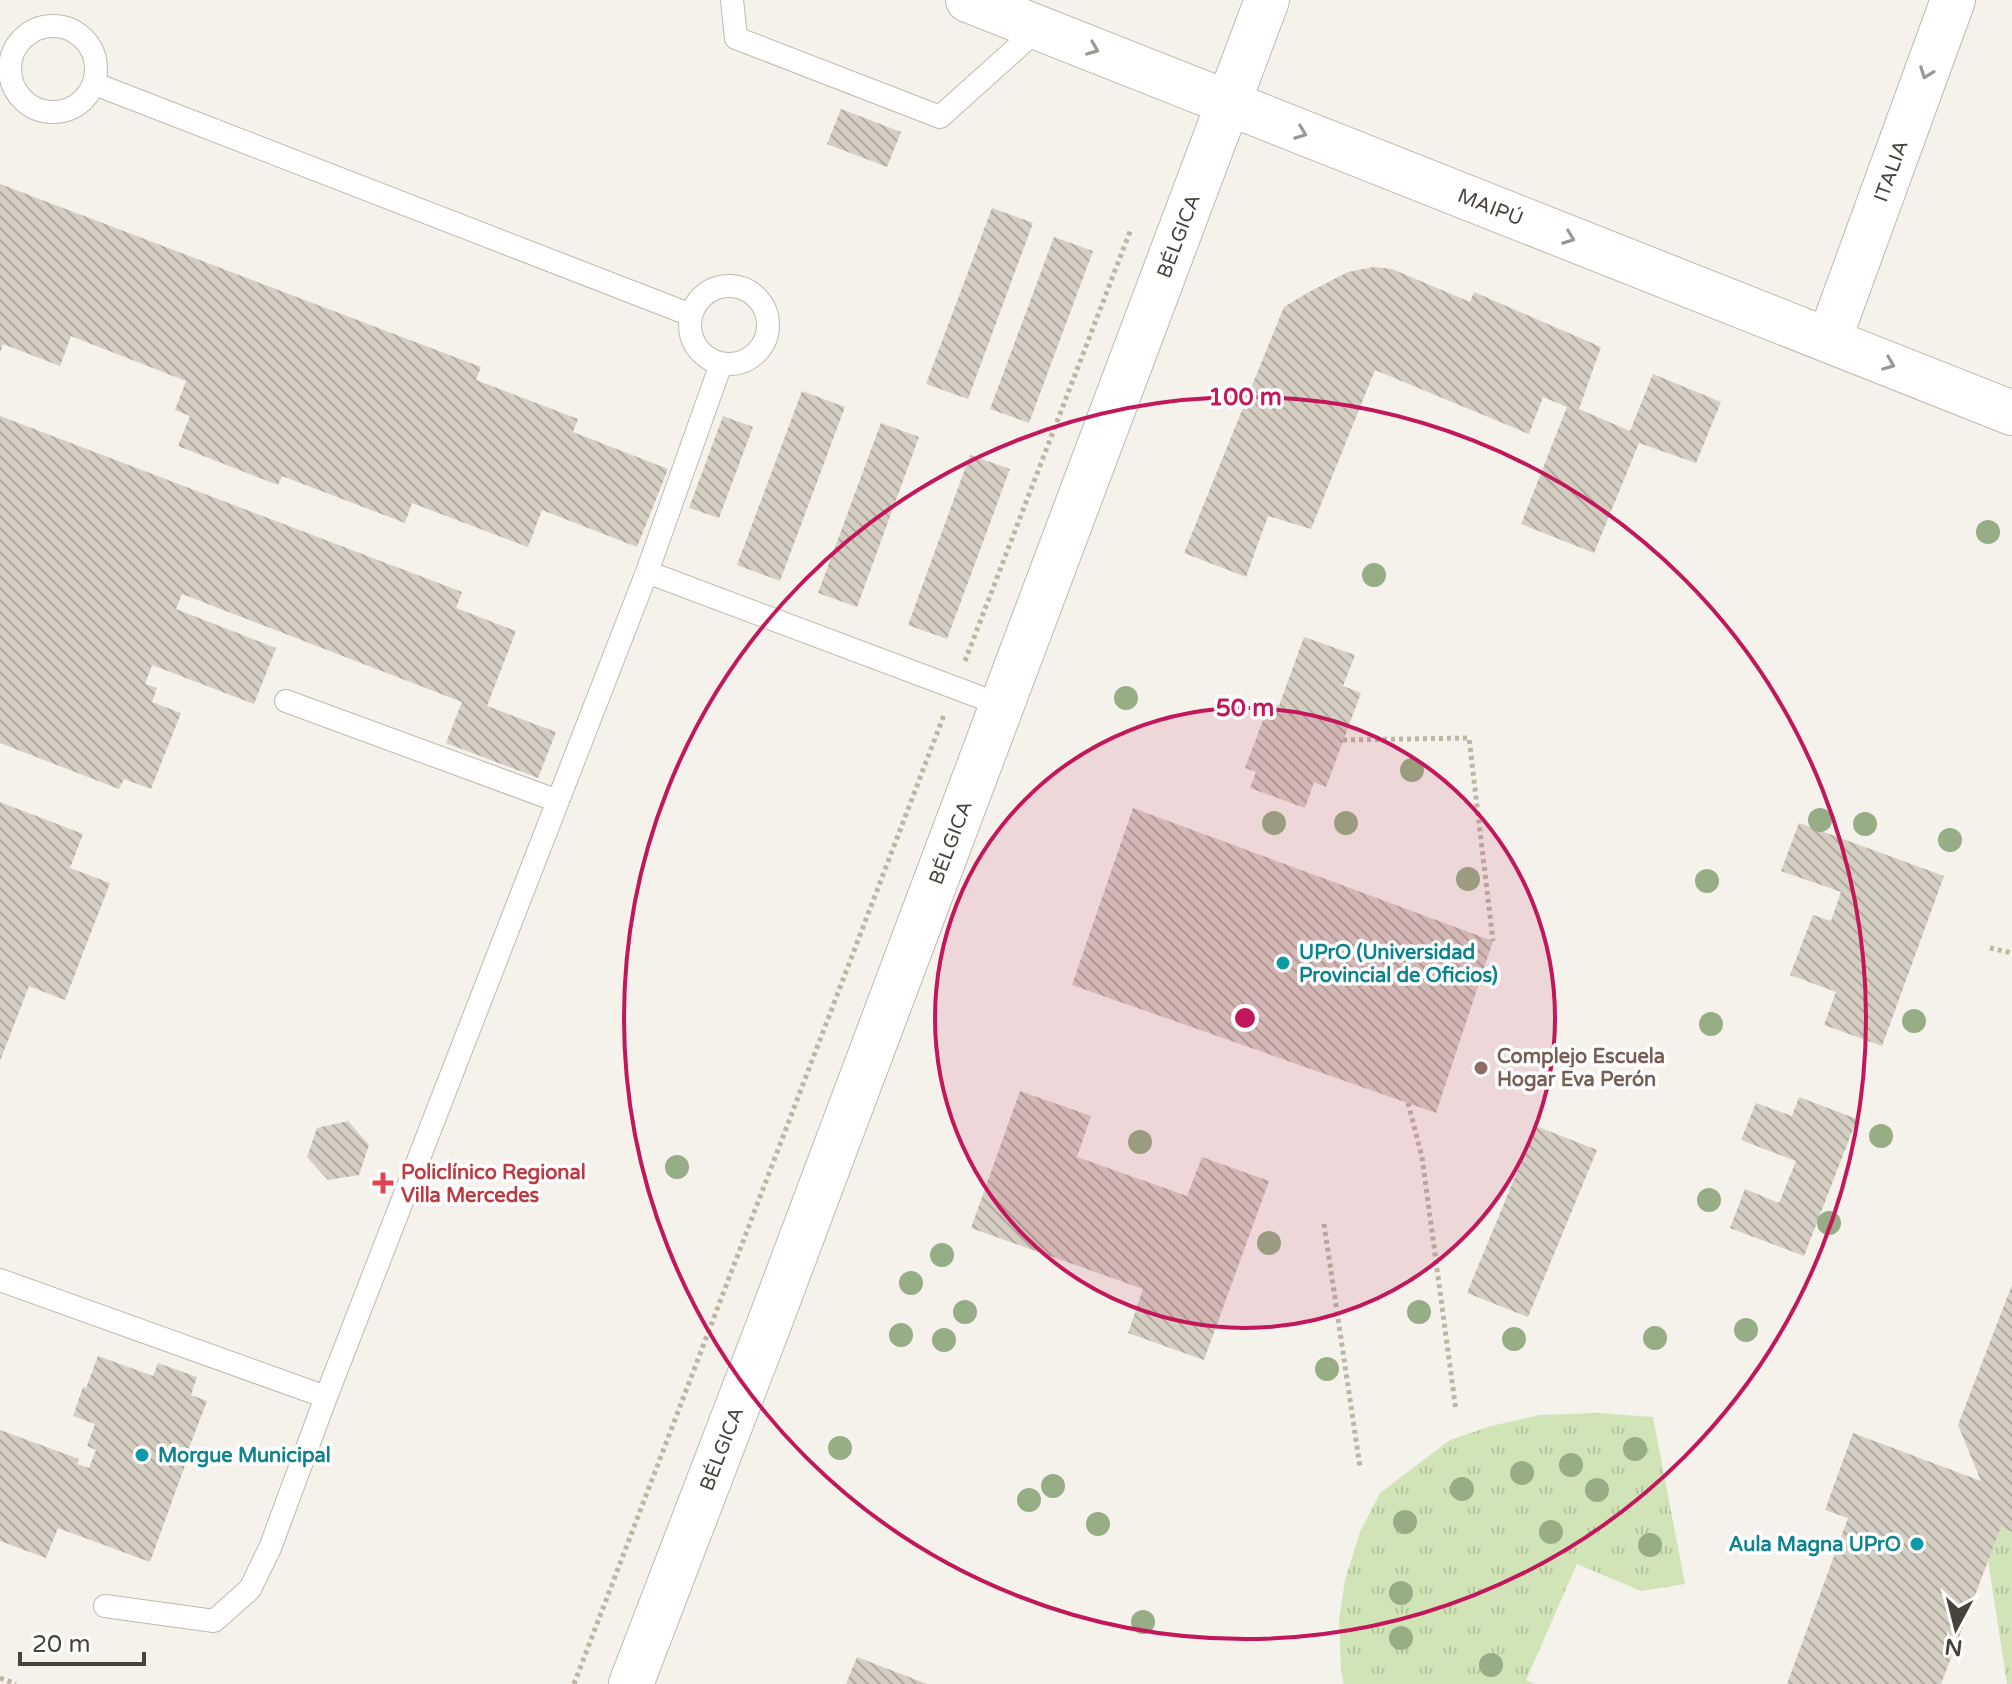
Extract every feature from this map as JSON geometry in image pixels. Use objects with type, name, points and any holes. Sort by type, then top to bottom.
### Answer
[{"type":"street","name":"MAIPÚ","points":[[968,0],[2012,413]]},
{"type":"street","name":"BÉLGICA","points":[[631,1684],[1267,0]]},
{"type":"street","name":"ITALIA","points":[[1829,340],[1953,0]]},
{"type":"lane","points":[[732,0],[736,38],[940,117],[1039,28]]},
{"type":"lane","points":[[56,25],[72,29],[85,39],[94,52],[97,68],[95,84],[83,101],[66,111],[45,112],[25,104],[13,87],[8,44],[40,27],[56,25]]},
{"type":"lane","points":[[95,84],[691,315]]},
{"type":"lane","points":[[730,286],[743,288],[763,304],[768,317],[765,342],[747,361],[721,364],[699,351],[692,340],[691,315],[705,293],[730,286]]},
{"type":"lane","points":[[105,1606],[214,1621],[250,1589],[270,1548],[647,572],[721,364]]},
{"type":"lane","points":[[647,572],[1001,705]]},
{"type":"lane","points":[[286,701],[558,801]]},
{"type":"lane","points":[[0,1280],[326,1397]]},
{"type":"path","points":[[574,1684],[1136,216]]},
{"type":"path","points":[[1343,740],[1469,738],[1493,941]]},
{"type":"path","points":[[1990,948],[2012,953]]},
{"type":"path","points":[[1408,1103],[1422,1157],[1456,1411]]},
{"type":"path","points":[[1324,1224],[1360,1467]]},
{"type":"path","points":[[0,1678],[16,1684]]},
{"type":"green space","points":[[1599,1413],[1653,1417],[1685,1584],[1641,1591],[1577,1564],[1526,1680],[1534,1684],[1344,1684],[1339,1621],[1345,1580],[1360,1532],[1380,1493],[1450,1440],[1491,1426],[1540,1415]]},
{"type":"green space","points":[[2001,1527],[2012,1532],[2012,1684],[2007,1684],[1988,1560]]},
{"type":"building","points":[[841,109],[901,132],[887,167],[827,144]]},
{"type":"building","points":[[0,184],[481,367],[476,380],[578,419],[573,432],[668,469],[637,547],[542,510],[528,547],[412,503],[405,523],[282,476],[278,485],[178,446],[190,416],[175,410],[186,381],[71,336],[60,366],[3,344],[0,353]]},
{"type":"building","points":[[992,208],[1033,223],[968,399],[926,384]]},
{"type":"building","points":[[1054,237],[1093,251],[1029,423],[990,409]]},
{"type":"building","points":[[1374,267],[1392,269],[1470,302],[1474,292],[1601,347],[1579,409],[1630,431],[1653,374],[1721,402],[1696,463],[1639,443],[1594,553],[1521,524],[1567,407],[1543,397],[1529,434],[1375,370],[1311,529],[1268,516],[1246,577],[1184,553],[1284,307],[1348,272]]},
{"type":"building","points":[[802,391],[845,407],[780,581],[737,565]]},
{"type":"building","points":[[0,416],[462,592],[456,608],[516,631],[487,706],[556,732],[538,778],[446,743],[462,702],[182,594],[176,609],[276,648],[254,704],[152,665],[145,684],[157,688],[152,702],[181,713],[151,789],[124,779],[119,789],[0,743]]},
{"type":"building","points":[[723,416],[753,427],[719,518],[689,508]]},
{"type":"building","points":[[881,423],[919,437],[857,607],[818,593]]},
{"type":"building","points":[[970,455],[1010,469],[947,639],[908,625]]},
{"type":"building","points":[[1304,637],[1355,655],[1343,686],[1361,693],[1326,787],[1314,782],[1305,808],[1250,788],[1256,772],[1245,768],[1270,702],[1279,706]]},
{"type":"building","points":[[0,802],[83,834],[70,868],[110,883],[65,1000],[29,986],[0,1061]]},
{"type":"building","name":"UPrO (Universidad Provincial de Oficios)","points":[[1133,808],[1493,941],[1436,1113],[1072,985]]},
{"type":"building","points":[[1799,823],[1944,876],[1882,1046],[1824,1025],[1836,992],[1790,975],[1813,915],[1831,921],[1841,892],[1781,871]]},
{"type":"building","points":[[1020,1091],[1091,1116],[1077,1157],[1187,1196],[1202,1157],[1269,1181],[1204,1360],[1128,1333],[1143,1289],[971,1228]]},
{"type":"building","points":[[1799,1097],[1857,1119],[1804,1256],[1730,1228],[1745,1189],[1779,1203],[1796,1161],[1741,1140],[1756,1103],[1792,1116]]},
{"type":"building","points":[[348,1121],[369,1145],[359,1175],[328,1180],[307,1157],[317,1128]]},
{"type":"building","points":[[1536,1126],[1597,1150],[1528,1317],[1467,1293]]},
{"type":"building","name":"Aula Magna UPrO","points":[[2012,1285],[2012,1532],[2001,1527],[1941,1684],[1787,1684],[1848,1518],[1825,1510],[1853,1433],[1981,1481],[1958,1425]]},
{"type":"building","name":"Morgue Municipal","points":[[98,1356],[153,1376],[158,1363],[197,1377],[191,1395],[207,1401],[150,1562],[58,1528],[46,1558],[0,1541],[0,1430],[79,1459],[77,1464],[89,1468],[96,1450],[87,1446],[95,1424],[73,1416]]},
{"type":"building","points":[[857,1657],[927,1684],[846,1684]]},
{"type":"place","name":"UPrO (Universidad Provincial de Oficios)","points":[[1283,963]]},
{"type":"place","name":"Complejo Escuela Hogar Eva Perón","points":[[1481,1068]]},
{"type":"place","name":"Policlínico Regional Villa Mercedes","points":[[383,1183]]},
{"type":"place","name":"Morgue Municipal","points":[[142,1455]]},
{"type":"place","name":"Aula Magna UPrO","points":[[1917,1544]]}]
